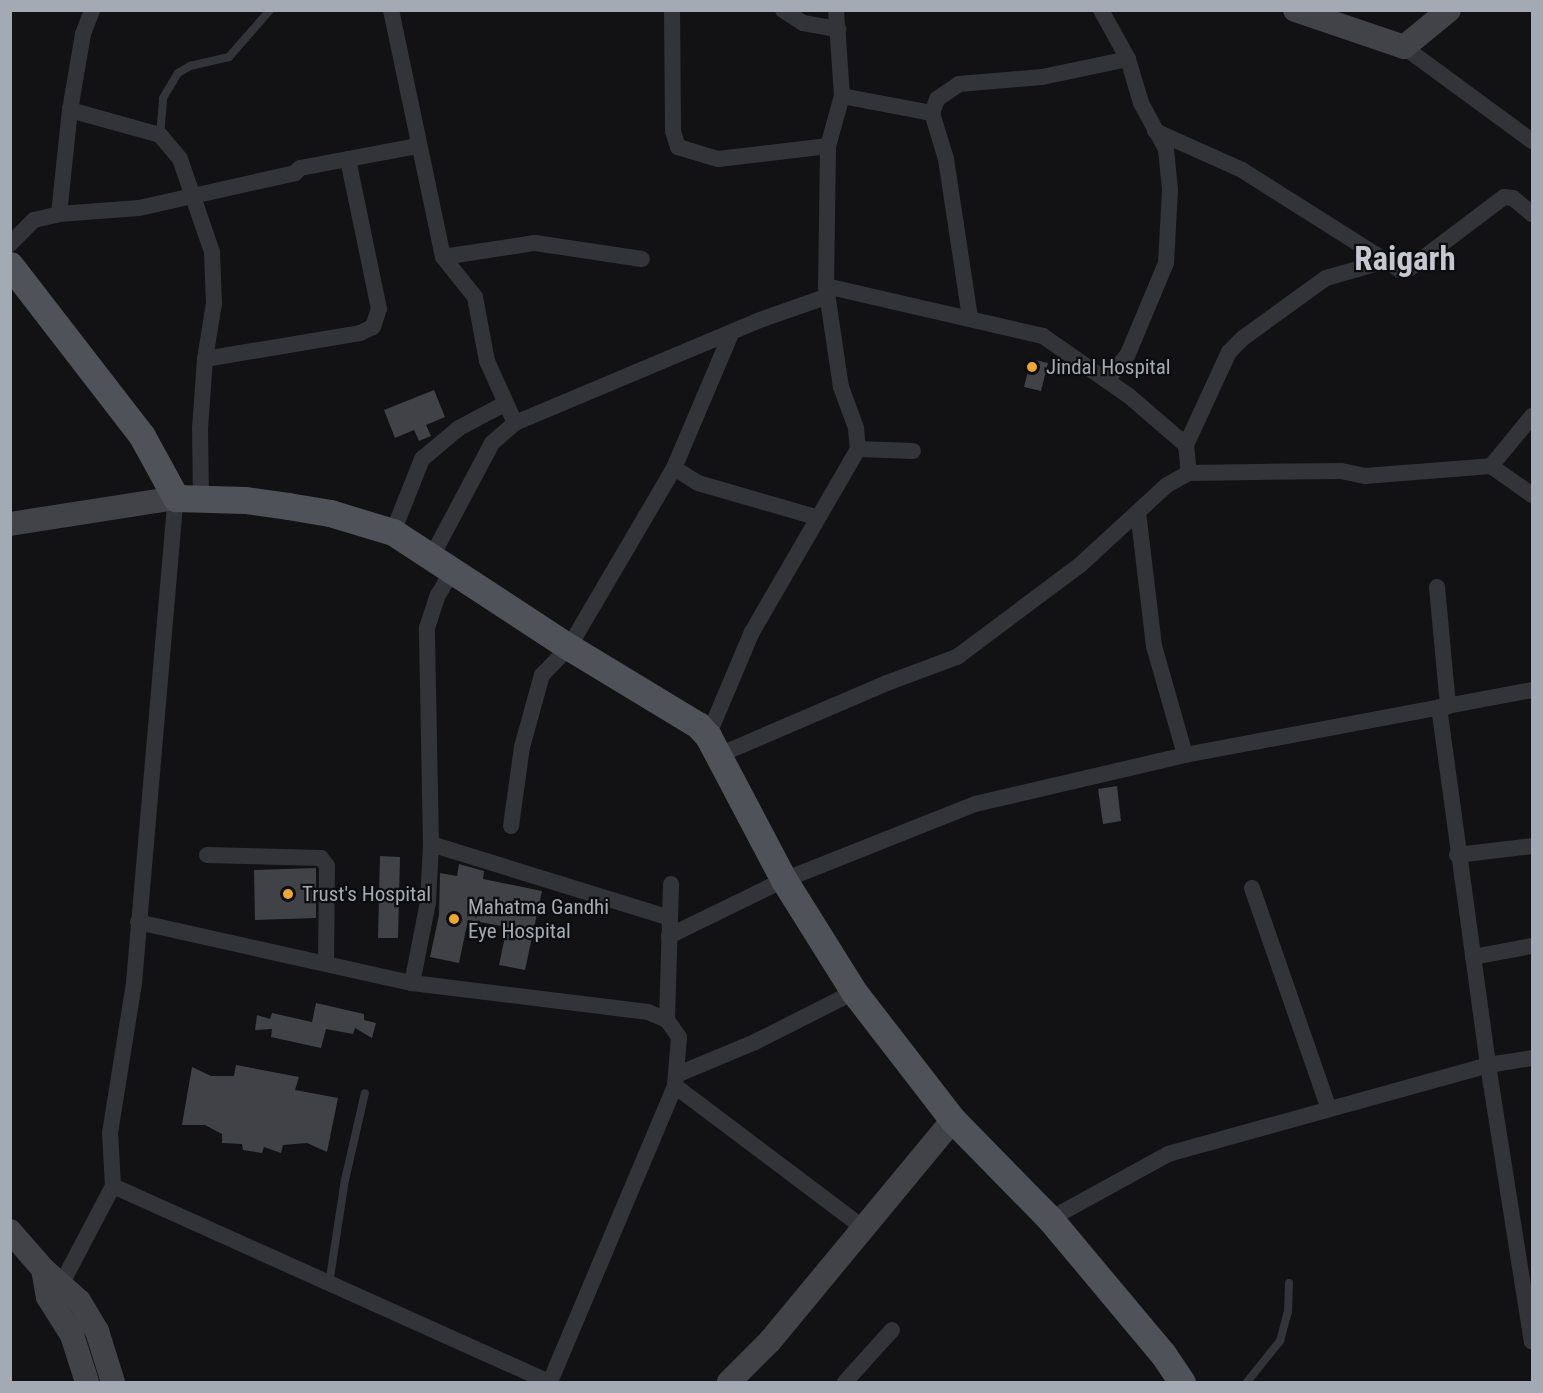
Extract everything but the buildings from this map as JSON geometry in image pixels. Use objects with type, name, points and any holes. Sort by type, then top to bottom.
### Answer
[{"type":"main road","points":[[10,265],[189,498],[245,500],[330,513],[393,532],[569,647],[678,711],[713,746],[783,880],[854,992],[953,1120],[1050,1220],[1163,1354],[1182,1383]]},
{"type":"street","points":[[59,214],[70,110],[83,34],[93,10]]},
{"type":"street","points":[[392,10],[418,146],[444,257],[475,297],[487,361],[514,423]]},
{"type":"street","points":[[672,10],[673,131],[678,147],[718,159],[828,146]]},
{"type":"street","points":[[783,10],[803,23],[838,29]]},
{"type":"street","points":[[713,746],[752,632],[816,517],[858,449],[856,429],[841,387],[827,291],[828,146],[842,96],[836,10]]},
{"type":"street","points":[[1101,10],[1128,59],[1141,102],[1166,149],[1170,178],[1166,262],[1128,354],[1107,380]]},
{"type":"street","points":[[1295,10],[1404,47],[1533,141]]},
{"type":"street","points":[[1404,47],[1449,10]]},
{"type":"street","points":[[970,317],[946,159],[932,113],[937,99],[959,84],[1042,77],[1128,59]]},
{"type":"street","points":[[842,96],[932,113]]},
{"type":"street","points":[[70,110],[160,135],[180,159],[212,252],[214,303],[205,359],[200,428],[189,498],[138,922],[134,983],[110,1133],[113,1186],[53,1276],[48,1297],[72,1335],[87,1383]]},
{"type":"street","points":[[1155,131],[1242,170],[1382,262],[1400,270],[1410,268],[1504,197],[1513,198],[1533,214]]},
{"type":"street","points":[[10,244],[34,220],[59,214],[139,208],[348,159],[418,146]]},
{"type":"street","points":[[205,359],[360,333],[373,327],[379,309],[348,159]]},
{"type":"street","points":[[444,257],[535,243],[642,259]]},
{"type":"street","points":[[1189,473],[1186,445],[1229,352],[1326,278],[1382,262]]},
{"type":"street","points":[[412,983],[428,902],[431,844],[427,628],[442,563],[492,443],[514,423],[731,334],[827,291],[970,317],[1043,336],[1107,380],[1186,445]]},
{"type":"street","points":[[511,826],[534,698],[542,675],[569,647],[674,468],[731,334]]},
{"type":"street","points":[[393,532],[422,459],[459,428],[506,403]]},
{"type":"street","points":[[1491,466],[1533,416]]},
{"type":"street","points":[[858,449],[914,451]]},
{"type":"street","points":[[713,746],[957,657],[1080,565],[1167,485],[1189,473],[1341,471],[1365,476],[1491,466],[1533,495]]},
{"type":"street","points":[[674,468],[698,483],[816,517]]},
{"type":"street","points":[[10,524],[189,498]]},
{"type":"street","points":[[1138,512],[1154,646],[1185,755]]},
{"type":"street","points":[[1437,587],[1444,706],[1457,855],[1488,1065],[1526,1275],[1533,1342]]},
{"type":"street","points":[[669,936],[783,880],[975,804],[1185,755],[1533,690]]},
{"type":"street","points":[[431,844],[670,918]]},
{"type":"street","points":[[1457,855],[1533,846]]},
{"type":"street","points":[[207,855],[321,858],[327,866],[326,963]]},
{"type":"street","points":[[667,1020],[671,884]]},
{"type":"street","points":[[1252,888],[1329,1109]]},
{"type":"street","points":[[113,1186],[328,1286],[550,1383],[675,1080],[679,1037],[667,1020],[648,1012],[412,983],[138,922]]},
{"type":"street","points":[[1473,957],[1533,946]]},
{"type":"street","points":[[675,1080],[854,992]]},
{"type":"street","points":[[1050,1220],[1168,1154],[1488,1065],[1533,1058]]},
{"type":"street","points":[[675,1080],[865,1229]]},
{"type":"street","points":[[729,1383],[770,1341],[953,1120]]},
{"type":"street","points":[[10,1231],[79,1301],[97,1331],[113,1383]]},
{"type":"street","points":[[845,1383],[892,1330]]},
{"type":"lane","points":[[160,135],[163,98],[178,73],[190,66],[229,57],[270,10]]},
{"type":"lane","points":[[328,1286],[345,1180],[365,1093]]},
{"type":"lane","points":[[1247,1383],[1280,1341],[1288,1311],[1289,1283]]},
{"type":"place","name":"Jindal Hospital","points":[[1032,367]]},
{"type":"place","name":"Trust's Hospital","points":[[288,894]]},
{"type":"place","name":"Mahatma Gandhi Eye Hospital","points":[[454,919]]},
{"type":"district","name":"Raigarh","points":[[1405,259]]}]
